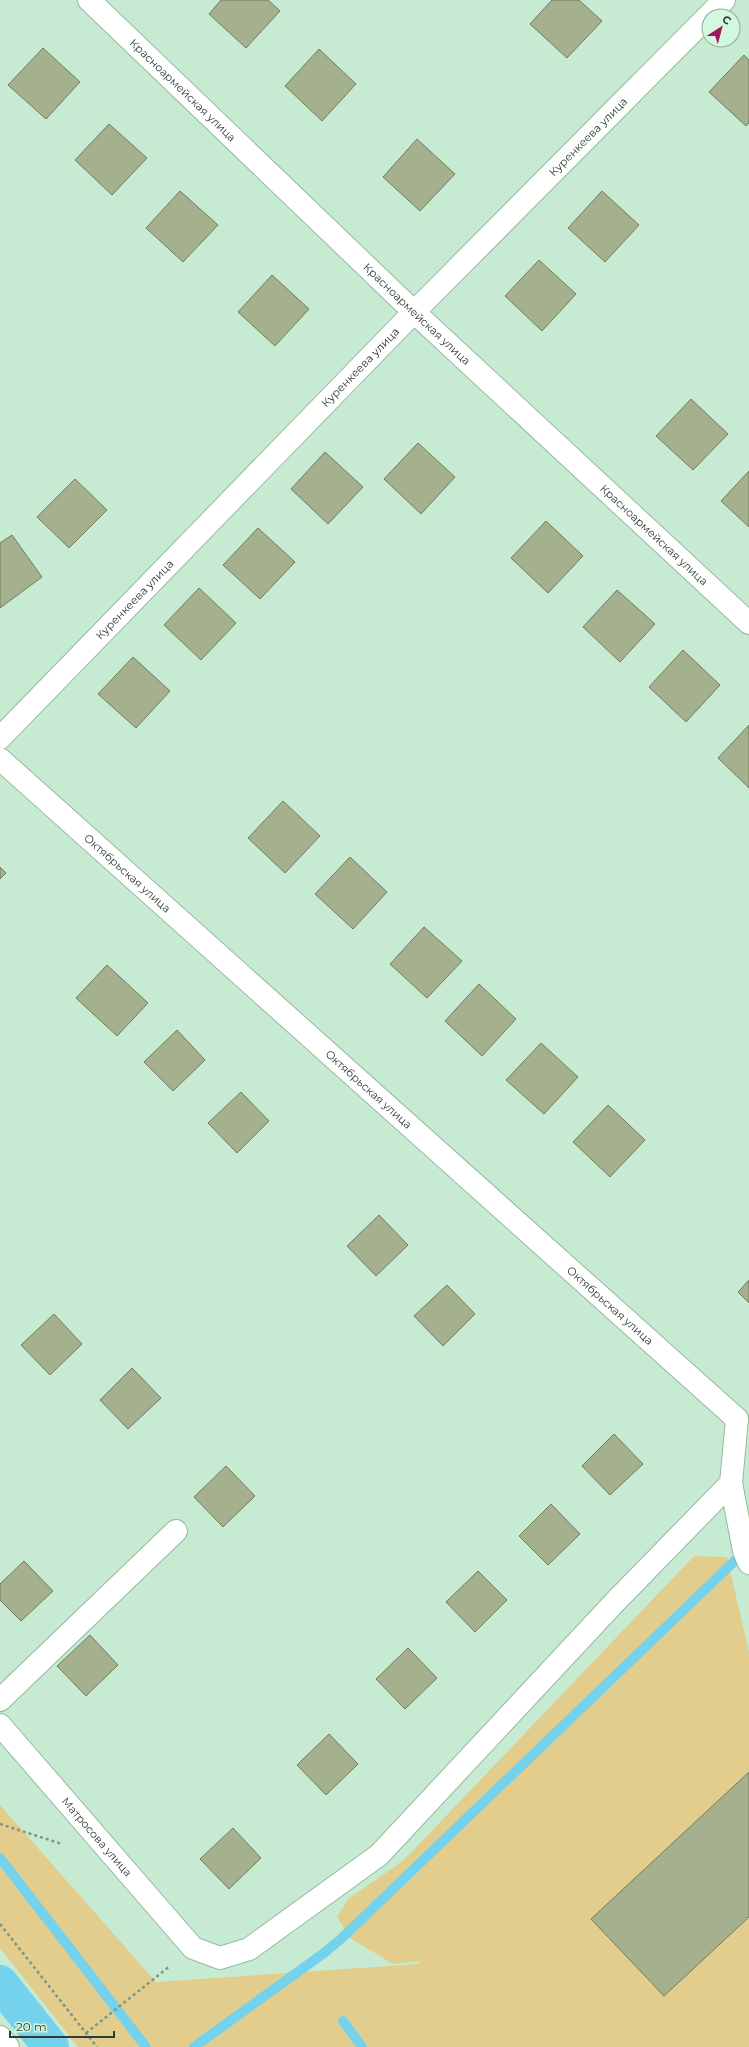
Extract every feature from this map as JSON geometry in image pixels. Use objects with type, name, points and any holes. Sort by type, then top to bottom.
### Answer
[{"type":"street","name":"Красноармейская улица","points":[[89,0],[414,312],[749,623]]},
{"type":"street","name":"Куренкеева улица","points":[[0,738],[414,312],[724,0]]},
{"type":"street","name":"Октябрьская улица","points":[[0,759],[743,1416]]},
{"type":"street","points":[[743,1416],[731,1483],[744,1551],[749,1563]]},
{"type":"street","points":[[194,1948],[220,1958],[249,1950],[379,1855],[592,1626],[731,1483]]},
{"type":"street","points":[[0,1700],[176,1531]]},
{"type":"street","name":"Матросова улица","points":[[0,1725],[194,1948]]},
{"type":"street","points":[[0,2038],[8,2047]]},
{"type":"path","points":[[0,1824],[66,1845]]},
{"type":"path","points":[[0,1924],[97,2047]]},
{"type":"path","points":[[86,2033],[194,1948]]},
{"type":"shaded area","points":[[694,1556],[727,1557],[749,1652],[749,2047],[78,2047],[0,1948],[0,1805],[156,1982],[418,1964],[421,1961],[393,1964],[350,1938],[337,1917],[348,1899],[404,1860]]},
{"type":"building","points":[[221,0],[268,0],[280,11],[246,48],[209,14]]},
{"type":"building","points":[[552,0],[579,0],[602,21],[567,58],[530,24]]},
{"type":"building","points":[[43,48],[80,82],[46,119],[8,85]]},
{"type":"building","points":[[319,49],[356,84],[322,121],[285,86]]},
{"type":"building","points":[[744,55],[749,60],[749,123],[746,126],[709,92]]},
{"type":"building","points":[[109,124],[147,158],[112,195],[75,160]]},
{"type":"building","points":[[417,139],[455,174],[420,211],[383,177]]},
{"type":"building","points":[[180,191],[218,225],[183,262],[146,228]]},
{"type":"building","points":[[602,191],[639,225],[605,262],[568,228]]},
{"type":"building","points":[[539,260],[576,294],[542,331],[505,296]]},
{"type":"building","points":[[272,275],[309,309],[275,346],[238,312]]},
{"type":"building","points":[[691,399],[728,434],[693,470],[656,436]]},
{"type":"building","points":[[418,443],[455,477],[421,514],[384,479]]},
{"type":"building","points":[[325,452],[363,487],[328,524],[291,489]]},
{"type":"building","points":[[749,471],[749,527],[721,501]]},
{"type":"building","points":[[75,479],[107,510],[69,548],[37,517]]},
{"type":"building","points":[[546,521],[583,556],[548,593],[511,558]]},
{"type":"building","points":[[258,528],[295,562],[260,599],[223,565]]},
{"type":"building","points":[[12,535],[42,577],[0,608],[0,543]]},
{"type":"building","points":[[199,588],[236,623],[201,660],[164,625]]},
{"type":"building","points":[[617,590],[655,624],[620,662],[583,627]]},
{"type":"building","points":[[683,650],[720,685],[686,722],[649,687]]},
{"type":"building","points":[[133,657],[170,691],[136,728],[98,694]]},
{"type":"building","points":[[749,725],[749,788],[718,758]]},
{"type":"building","points":[[283,801],[320,836],[285,873],[248,838]]},
{"type":"building","points":[[350,857],[387,892],[353,929],[315,894]]},
{"type":"building","points":[[0,867],[6,873],[0,879]]},
{"type":"building","points":[[424,927],[462,961],[427,998],[390,964]]},
{"type":"building","points":[[107,965],[148,1003],[117,1036],[76,998]]},
{"type":"building","points":[[479,984],[516,1019],[482,1056],[445,1021]]},
{"type":"building","points":[[177,1030],[205,1060],[173,1091],[144,1062]]},
{"type":"building","points":[[541,1043],[578,1077],[544,1114],[506,1080]]},
{"type":"building","points":[[241,1092],[269,1121],[237,1153],[208,1123]]},
{"type":"building","points":[[608,1105],[645,1140],[610,1177],[573,1142]]},
{"type":"building","points":[[379,1215],[408,1245],[376,1276],[347,1246]]},
{"type":"building","points":[[749,1280],[749,1303],[738,1292]]},
{"type":"building","points":[[447,1285],[475,1314],[443,1346],[414,1316]]},
{"type":"building","points":[[54,1314],[82,1344],[50,1375],[21,1345]]},
{"type":"building","points":[[132,1368],[161,1398],[128,1429],[100,1400]]},
{"type":"building","points":[[614,1434],[643,1464],[610,1495],[582,1466]]},
{"type":"building","points":[[226,1466],[255,1496],[223,1527],[194,1497]]},
{"type":"building","points":[[551,1504],[580,1534],[548,1565],[519,1536]]},
{"type":"building","points":[[24,1561],[53,1591],[21,1621],[0,1600],[0,1584]]},
{"type":"building","points":[[478,1571],[507,1600],[475,1632],[446,1602]]},
{"type":"building","points":[[90,1635],[118,1665],[86,1696],[57,1666]]},
{"type":"building","points":[[408,1648],[437,1678],[405,1709],[376,1679]]},
{"type":"building","points":[[329,1734],[358,1764],[326,1795],[297,1765]]},
{"type":"building","points":[[749,1772],[749,1917],[664,1996],[591,1919]]},
{"type":"building","points":[[233,1828],[261,1858],[229,1889],[200,1859]]},
{"type":"waterway","points":[[194,2047],[324,1953],[343,1937],[745,1551]]},
{"type":"waterway","points":[[0,1858],[146,2047]]},
{"type":"waterway","points":[[0,1983],[51,2047]]},
{"type":"waterway","points":[[343,2021],[362,2047]]}]
